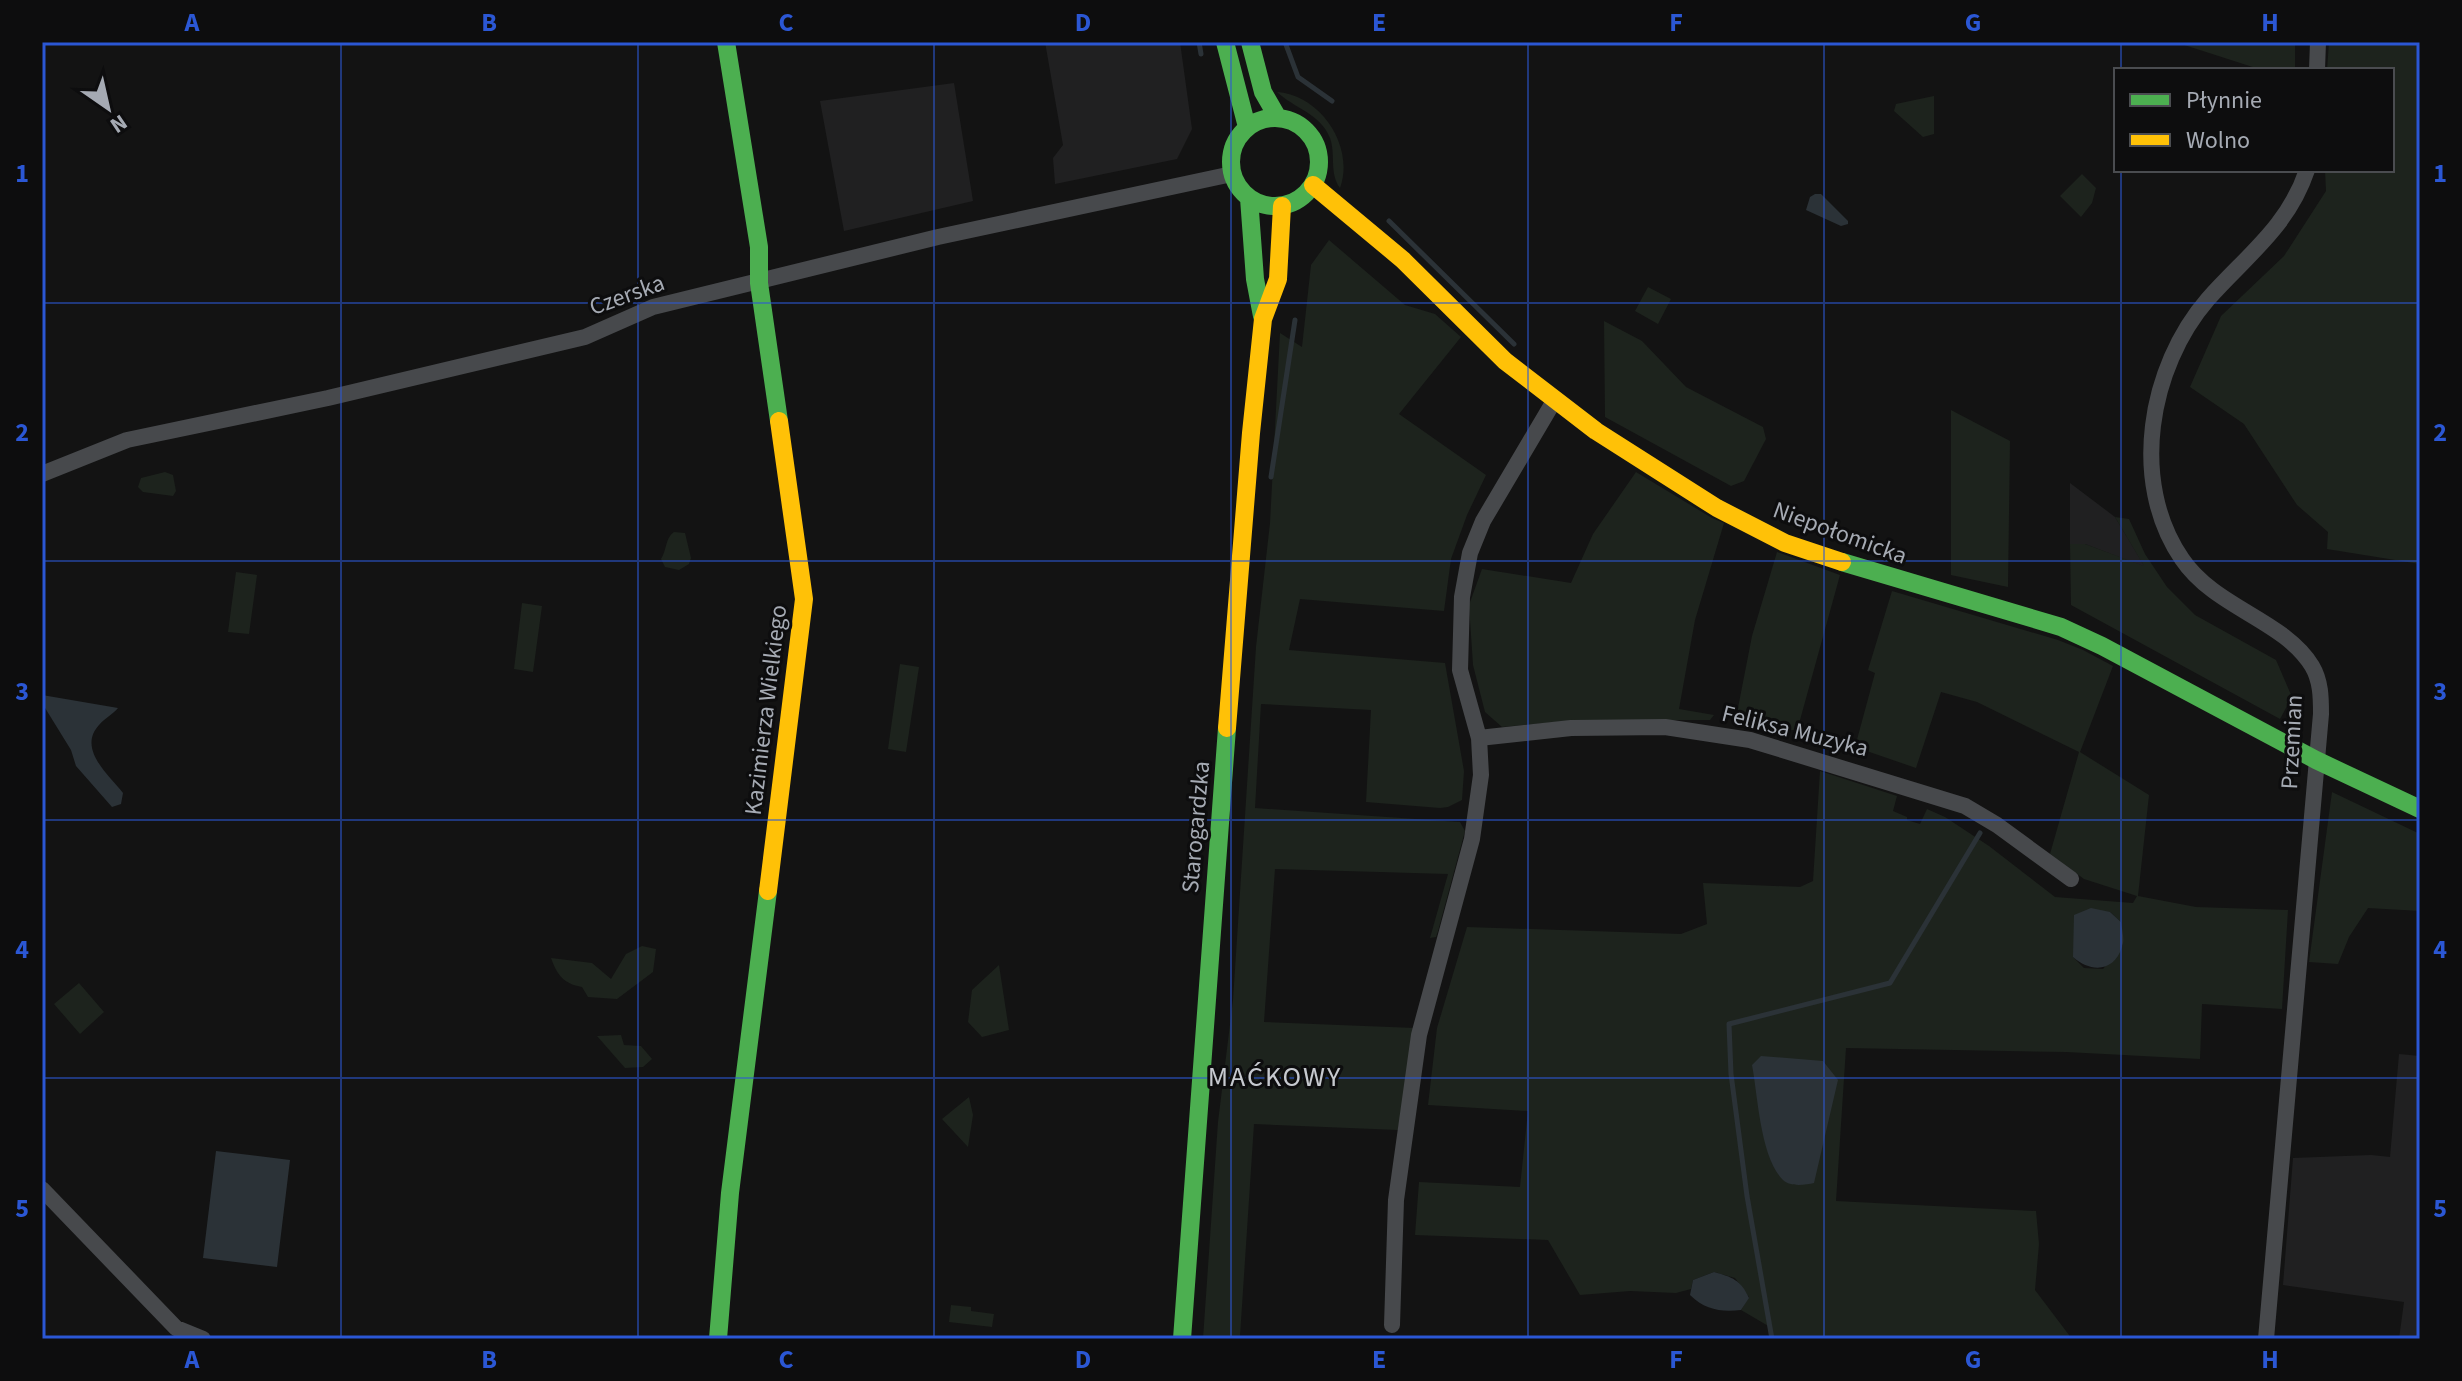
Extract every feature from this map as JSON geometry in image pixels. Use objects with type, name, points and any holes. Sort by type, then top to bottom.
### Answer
[{"type":"main road","name":"Kazimierza Wielkiego","points":[[718,1339],[730,1193],[804,599],[759,283],[759,247],[726,42]]},
{"type":"main road","points":[[1225,42],[1247,127]]},
{"type":"main road","points":[[1250,42],[1263,92],[1278,118]]},
{"type":"main road","points":[[1278,118],[1293,122],[1305,130],[1319,156],[1313,185],[1305,195],[1282,206],[1260,204],[1249,198],[1232,174],[1233,149],[1247,127],[1262,120],[1278,118]]},
{"type":"main road","name":"Niepołomicka","points":[[1313,185],[1403,260],[1505,361],[1554,401],[1717,508],[1785,543],[1901,581],[2061,627],[2316,760],[2420,809]]},
{"type":"main road","name":"Starogardzka","points":[[1249,198],[1255,279],[1263,319]]},
{"type":"main road","name":"Starogardzka","points":[[1182,1339],[1218,843],[1263,319],[1278,279],[1282,206]]},
{"type":"street","points":[[2317,68],[2318,42]]},
{"type":"street","name":"Przemian","points":[[2266,1339],[2321,714],[2320,688],[2312,666],[2297,650],[2266,624],[2224,600],[2201,582],[2184,562],[2170,541],[2160,512],[2151,461],[2158,397],[2169,363],[2183,335],[2208,300],[2281,223],[2301,189],[2306,172]]},
{"type":"street","name":"Czerska","points":[[42,474],[127,440],[328,398],[585,337],[653,307],[938,237],[1232,174]]},
{"type":"street","points":[[1392,1325],[1396,1200],[1419,1035],[1472,839],[1481,775],[1479,738],[1460,670],[1462,597],[1470,553],[1483,521],[1554,401]]},
{"type":"street","name":"Feliksa Muzyka","points":[[1479,738],[1571,728],[1665,727],[1750,740],[1965,806],[1997,825],[2071,879]]},
{"type":"street","points":[[42,1189],[176,1328],[203,1339]]},
{"type":"shaded area","points":[[1045,42],[1180,42],[1192,129],[1177,159],[1055,184],[1053,158],[1063,145]]},
{"type":"shaded area","points":[[2175,42],[2295,42],[2295,68],[2256,68]]},
{"type":"shaded area","points":[[2329,42],[2420,42],[2420,564],[2327,549],[2328,532],[2297,505],[2244,424],[2190,387],[2221,316],[2284,256],[2326,191],[2325,172],[2394,172],[2394,68],[2327,68]]},
{"type":"shaded area","points":[[954,83],[973,201],[844,231],[820,101]]},
{"type":"shaded area","points":[[1277,92],[1308,102],[1331,126],[1343,156],[1340,188],[1335,176],[1332,144],[1326,130],[1314,117]]},
{"type":"shaded area","points":[[1934,96],[1934,134],[1923,137],[1894,111],[1896,104]]},
{"type":"shaded area","points":[[2082,174],[2096,188],[2092,203],[2081,217],[2060,196]]},
{"type":"shaded area","points":[[1821,194],[1848,224],[1841,226],[1806,210],[1810,197]]},
{"type":"shaded area","points":[[1329,240],[1405,305],[1435,314],[1461,337],[1399,414],[1486,475],[1451,559],[1444,611],[1300,599],[1289,650],[1445,663],[1464,771],[1462,800],[1440,808],[1366,802],[1371,710],[1261,704],[1255,808],[1460,822],[1465,831],[1436,937],[1430,938],[1448,874],[1275,869],[1264,1022],[1415,1028],[1398,1130],[1254,1124],[1240,1336],[1286,1339],[1203,1339],[1218,1122],[1233,1000],[1256,647],[1270,523],[1280,333],[1302,347],[1311,265]]},
{"type":"shaded area","points":[[1648,287],[1671,299],[1658,324],[1635,311]]},
{"type":"shaded area","points":[[1604,321],[1642,341],[1686,387],[1763,427],[1766,439],[1744,481],[1731,486],[1605,417]]},
{"type":"shaded area","points":[[1951,410],[2010,441],[2008,587],[1951,575]]},
{"type":"shaded area","points":[[165,472],[173,475],[176,491],[173,496],[143,492],[138,487],[141,478]]},
{"type":"shaded area","points":[[1636,472],[1724,523],[1695,620],[1679,709],[1714,715],[1710,720],[1577,720],[1502,727],[1485,712],[1473,665],[1469,605],[1482,569],[1571,583],[1593,534]]},
{"type":"shaded area","points":[[2070,483],[2115,517],[2145,567],[2085,544],[2070,544]]},
{"type":"shaded area","points":[[2115,517],[2129,519],[2145,554],[2167,587],[2195,615],[2276,660],[2292,697],[2280,719],[2071,605],[2070,544],[2085,544],[2144,566]]},
{"type":"shaded area","points":[[674,532],[685,533],[691,558],[689,564],[679,570],[665,567],[661,559]]},
{"type":"shaded area","points":[[1777,552],[1840,575],[1797,731],[1736,718],[1752,636]]},
{"type":"shaded area","points":[[236,572],[257,575],[249,634],[228,632]]},
{"type":"shaded area","points":[[1892,591],[2058,640],[2113,666],[2080,752],[2149,795],[2138,896],[2196,907],[2288,910],[2282,1009],[2202,1004],[2200,1059],[2066,1052],[1846,1048],[1836,1201],[2036,1211],[2039,1244],[2035,1290],[2069,1339],[1772,1339],[1770,1327],[1741,1310],[1749,1297],[1735,1278],[1714,1272],[1693,1280],[1691,1289],[1676,1293],[1630,1291],[1580,1295],[1548,1240],[1415,1235],[1419,1182],[1520,1187],[1528,1111],[1428,1105],[1437,1028],[1467,927],[1681,934],[1707,924],[1703,883],[1800,887],[1813,881],[1820,771],[1897,796],[1893,811],[1907,817],[1907,820],[1920,824],[1927,809],[1945,817],[1989,846],[2055,897],[2133,903],[2137,896],[2084,879],[2050,854],[2079,752],[1977,702],[1941,692],[1916,768],[1855,747],[1875,673],[1868,670]],"holes":[[[2110,912],[2121,922],[2123,945],[2103,969],[2084,968],[2073,957]]]},
{"type":"shaded area","points":[[522,603],[542,606],[533,672],[514,669]]},
{"type":"shaded area","points":[[900,664],[919,667],[906,752],[888,749]]},
{"type":"shaded area","points":[[42,695],[118,708],[99,725],[92,743],[93,752],[103,770],[123,793],[121,804],[112,807],[76,766],[71,750],[42,703]]},
{"type":"shaded area","points":[[2332,792],[2420,834],[2420,911],[2368,908],[2349,937],[2338,964],[2309,962]]},
{"type":"shaded area","points":[[2091,908],[2110,912],[2121,922],[2122,947],[2114,961],[2101,967],[2087,966],[2073,957],[2074,915]]},
{"type":"shaded area","points":[[642,946],[656,949],[653,972],[617,999],[588,997],[582,987],[562,978],[551,958],[592,963],[611,979],[626,954]]},
{"type":"shaded area","points":[[999,965],[1009,1030],[982,1037],[968,1022],[972,990]]},
{"type":"shaded area","points":[[79,983],[104,1012],[80,1034],[54,1004]]},
{"type":"shaded area","points":[[621,1035],[624,1045],[641,1046],[652,1059],[643,1067],[625,1068],[597,1036]]},
{"type":"shaded area","points":[[2399,1054],[2420,1056],[2420,1339],[2399,1339],[2404,1302],[2283,1285],[2293,1158],[2390,1157]]},
{"type":"shaded area","points":[[1761,1056],[1823,1061],[1838,1080],[1814,1183],[1798,1185],[1786,1182],[1769,1157],[1752,1065]]},
{"type":"shaded area","points":[[969,1097],[973,1115],[968,1147],[942,1119]]},
{"type":"shaded area","points":[[216,1151],[290,1160],[277,1267],[203,1258]]},
{"type":"shaded area","points":[[1714,1272],[1731,1278],[1743,1287],[1749,1298],[1741,1310],[1714,1309],[1690,1295],[1693,1280]]},
{"type":"shaded area","points":[[951,1305],[994,1314],[992,1327],[949,1322]]},
{"type":"waterway","points":[[1199,42],[1201,54]]},
{"type":"waterway","points":[[1285,42],[1298,77],[1332,101]]},
{"type":"waterway","points":[[1389,221],[1514,344]]},
{"type":"waterway","points":[[1271,477],[1295,320]]},
{"type":"waterway","points":[[1772,1339],[1747,1196],[1731,1074],[1729,1024],[1890,983],[1980,833]]},
{"type":"traffic: fast","points":[[726,42],[759,247],[759,283],[779,421]]},
{"type":"traffic: fast","points":[[1225,42],[1247,127]]},
{"type":"traffic: fast","points":[[1250,42],[1263,92],[1278,118]]},
{"type":"traffic: fast","points":[[1275,118],[1292,121],[1306,131],[1316,145],[1319,162],[1316,179],[1306,193],[1292,203],[1275,206],[1258,203],[1244,193],[1234,179],[1231,162],[1234,145],[1244,131],[1258,121],[1275,118]]},
{"type":"traffic: fast","points":[[1249,198],[1255,279],[1262,316]]},
{"type":"traffic: fast","points":[[1842,562],[2061,627],[2316,760],[2420,809]]},
{"type":"traffic: fast","points":[[1182,1339],[1227,728]]},
{"type":"traffic: fast","points":[[718,1339],[730,1193],[768,891]]},
{"type":"traffic: slow","points":[[1313,185],[1403,260],[1505,361],[1596,431],[1717,508],[1785,543],[1842,562]]},
{"type":"traffic: slow","points":[[1227,728],[1263,319],[1278,279],[1282,206]]},
{"type":"traffic: slow","points":[[768,891],[804,599],[779,421]]},
{"type":"district","name":"MAĆKOWY","points":[[1275,1077]]}]
